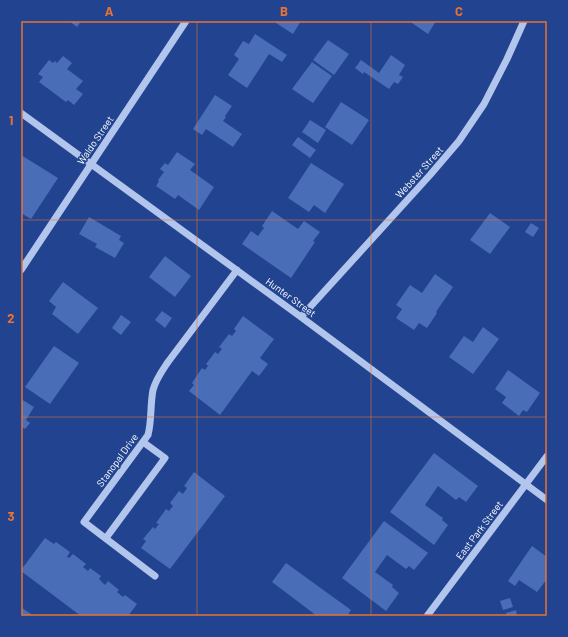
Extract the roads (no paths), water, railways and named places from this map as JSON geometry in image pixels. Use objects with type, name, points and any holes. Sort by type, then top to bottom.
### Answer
[{"type":"street","name":"Waldo Street","points":[[21,270],[186,21]]},
{"type":"street","name":"Webster Street","points":[[301,318],[459,141],[484,104],[524,21]]},
{"type":"street","name":"Hunter Street","points":[[21,113],[237,270],[547,500]]},
{"type":"street","name":"Stanopal Drive","points":[[155,576],[84,522],[148,435],[153,391],[157,378],[237,270]]},
{"type":"street","points":[[106,538],[165,458],[143,442]]},
{"type":"street","name":"East Park Street","points":[[427,616],[547,456]]}]
